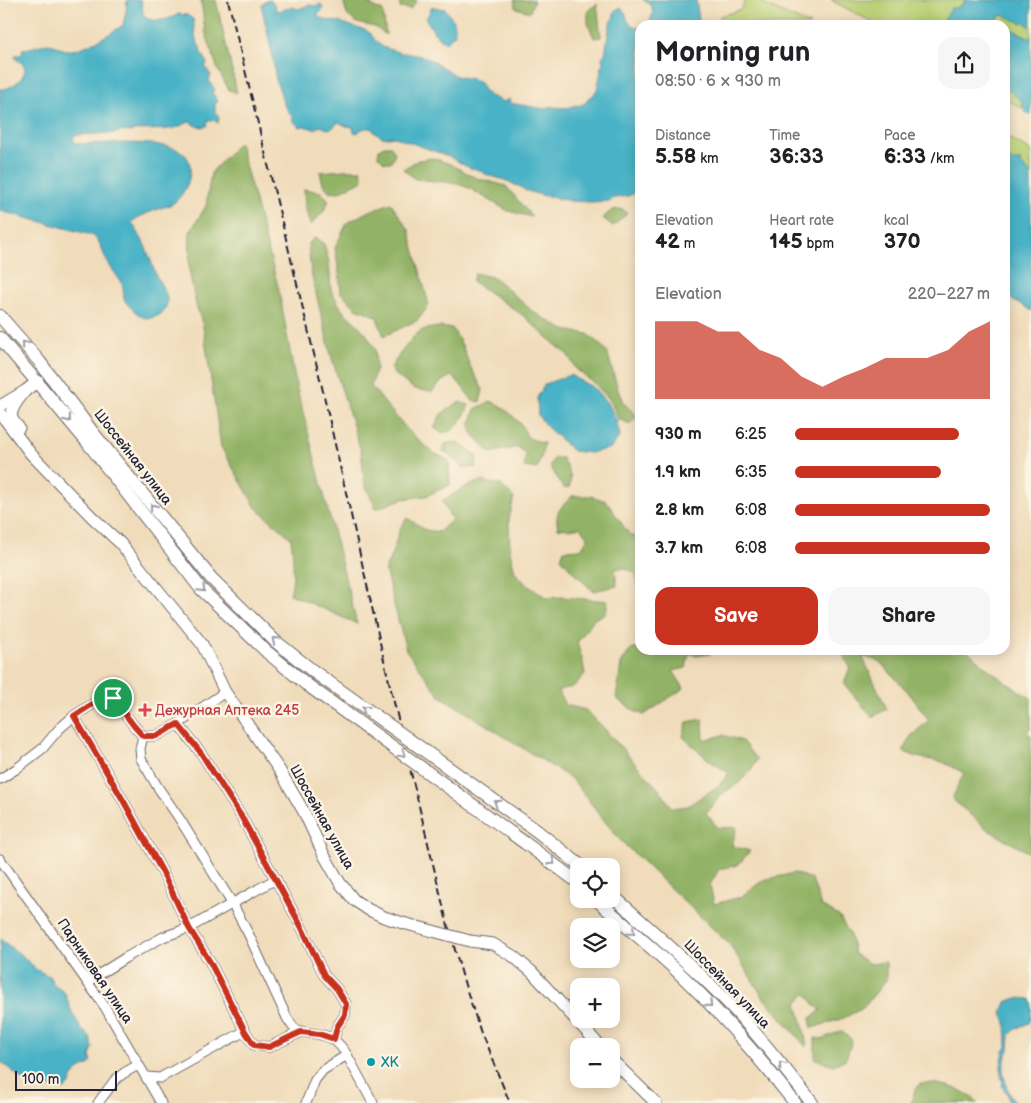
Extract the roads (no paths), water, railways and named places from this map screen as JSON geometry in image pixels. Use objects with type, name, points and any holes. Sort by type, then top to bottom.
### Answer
[{"type":"main road","name":"Шоссейная улица","points":[[0,316],[48,373],[94,434],[211,578],[275,641],[313,671],[537,831],[571,858]]},
{"type":"main road","name":"Шоссейная улица","points":[[0,338],[38,381],[88,443],[201,589],[267,652],[306,684],[570,876]]},
{"type":"main road","points":[[0,406],[25,391],[48,373]]},
{"type":"main road","name":"Шоссейная улица","points":[[25,391],[13,409],[12,418],[33,446],[46,469]]},
{"type":"main road","name":"Шоссейная улица","points":[[0,413],[27,449],[92,517],[120,543],[202,644],[225,692],[280,771],[304,812],[324,856],[354,900],[384,917],[470,941],[493,944],[513,956],[532,972],[593,1038]]},
{"type":"main road","points":[[0,424],[13,439],[27,449]]},
{"type":"main road","name":"Шоссейная улица","points":[[620,902],[684,960],[733,1008],[786,1069],[812,1103]]},
{"type":"main road","name":"Шоссейная улица","points":[[606,908],[675,970],[726,1020],[795,1103]]},
{"type":"main road","points":[[620,1068],[656,1103]]},
{"type":"street","points":[[0,779],[42,749],[59,729],[74,716],[102,698],[113,698],[143,736],[156,736],[178,724],[225,692]]},
{"type":"street","points":[[74,716],[132,816],[163,873],[189,928],[210,962],[254,1045],[269,1047],[301,1032]]},
{"type":"street","points":[[178,724],[201,753],[241,816],[301,926],[324,975],[337,989],[346,1004],[345,1015],[337,1027],[334,1039]]},
{"type":"street","points":[[143,736],[140,749],[141,759],[232,903],[249,935],[287,1018],[294,1029],[334,1039],[343,1048],[373,1103]]},
{"type":"street","name":"Парниковая улица","points":[[0,859],[105,1007],[161,1103]]},
{"type":"street","points":[[87,982],[163,937],[189,928],[276,880]]},
{"type":"street","points":[[146,1077],[160,1078],[245,1031]]},
{"type":"street","points":[[306,1103],[315,1080],[323,1070],[347,1055]]},
{"type":"street","points":[[98,1103],[114,1080],[138,1065]]},
{"type":"water","points":[[127,0],[141,0],[143,13],[149,19],[165,19],[178,14],[187,15],[193,19],[196,40],[207,64],[205,67],[211,75],[209,80],[215,90],[212,92],[218,101],[215,105],[215,111],[219,118],[218,123],[213,120],[208,121],[207,126],[202,127],[190,122],[168,129],[123,131],[76,135],[73,137],[74,142],[80,144],[133,143],[162,145],[182,152],[189,161],[189,177],[186,188],[180,197],[172,204],[143,215],[132,223],[143,242],[167,297],[167,304],[163,312],[152,318],[141,316],[125,301],[122,284],[105,258],[95,237],[0,211],[0,89],[14,85],[24,73],[25,68],[23,64],[16,59],[15,55],[23,53],[22,49],[45,44],[73,50],[96,41],[123,25]]},
{"type":"water","points":[[270,0],[273,2],[276,11],[321,4],[323,8],[318,17],[365,30],[383,47],[401,53],[426,57],[456,76],[476,80],[490,96],[504,102],[509,99],[510,103],[544,109],[551,106],[567,108],[578,106],[586,103],[588,98],[594,94],[603,63],[602,57],[605,54],[610,24],[615,10],[621,8],[629,22],[635,26],[635,193],[614,198],[611,201],[571,201],[524,190],[505,180],[470,168],[448,156],[392,136],[383,137],[370,128],[363,129],[358,133],[354,132],[353,127],[338,122],[333,128],[329,129],[321,126],[314,129],[304,126],[299,127],[293,121],[283,103],[276,81],[262,8],[262,4]]},
{"type":"water","points":[[643,0],[696,0],[699,20],[650,20],[653,11],[649,3]]},
{"type":"water","points":[[965,0],[1031,0],[1031,26],[1023,21],[1022,23],[1003,15],[999,16],[998,20],[945,20],[951,8],[960,7]]},
{"type":"water","points":[[432,7],[445,9],[454,21],[455,34],[445,43],[435,34],[426,19]]},
{"type":"water","points":[[1010,29],[1031,38],[1031,115],[1024,110],[1023,102],[1010,91]]},
{"type":"water","points":[[1010,160],[1021,161],[1020,163],[1031,175],[1031,311],[1010,298]]},
{"type":"water","points":[[570,375],[594,388],[609,405],[617,422],[620,436],[611,448],[590,453],[573,451],[546,426],[538,415],[537,398],[545,384]]},
{"type":"water","points":[[0,939],[24,957],[37,970],[49,976],[54,985],[65,993],[81,1029],[90,1037],[93,1048],[90,1056],[92,1062],[77,1071],[70,1085],[64,1089],[50,1087],[36,1080],[23,1080],[0,1061]]},
{"type":"water","points":[[1017,998],[1030,999],[1031,1019],[1029,1023],[1017,1028],[1010,1035],[1009,1050],[1003,1071],[1007,1088],[1014,1101],[1014,1103],[1009,1103],[1008,1094],[1002,1087],[1001,1076],[1004,1051],[1007,1047],[1006,1023],[1002,1013],[1006,1002]]},
{"type":"railway","points":[[228,0],[322,387],[386,669],[447,922],[481,1033],[510,1103]]},
{"type":"place","name":"Дежурная Аптека 245","points":[[145,710]]},
{"type":"place","name":"ХК","points":[[371,1062]]}]
